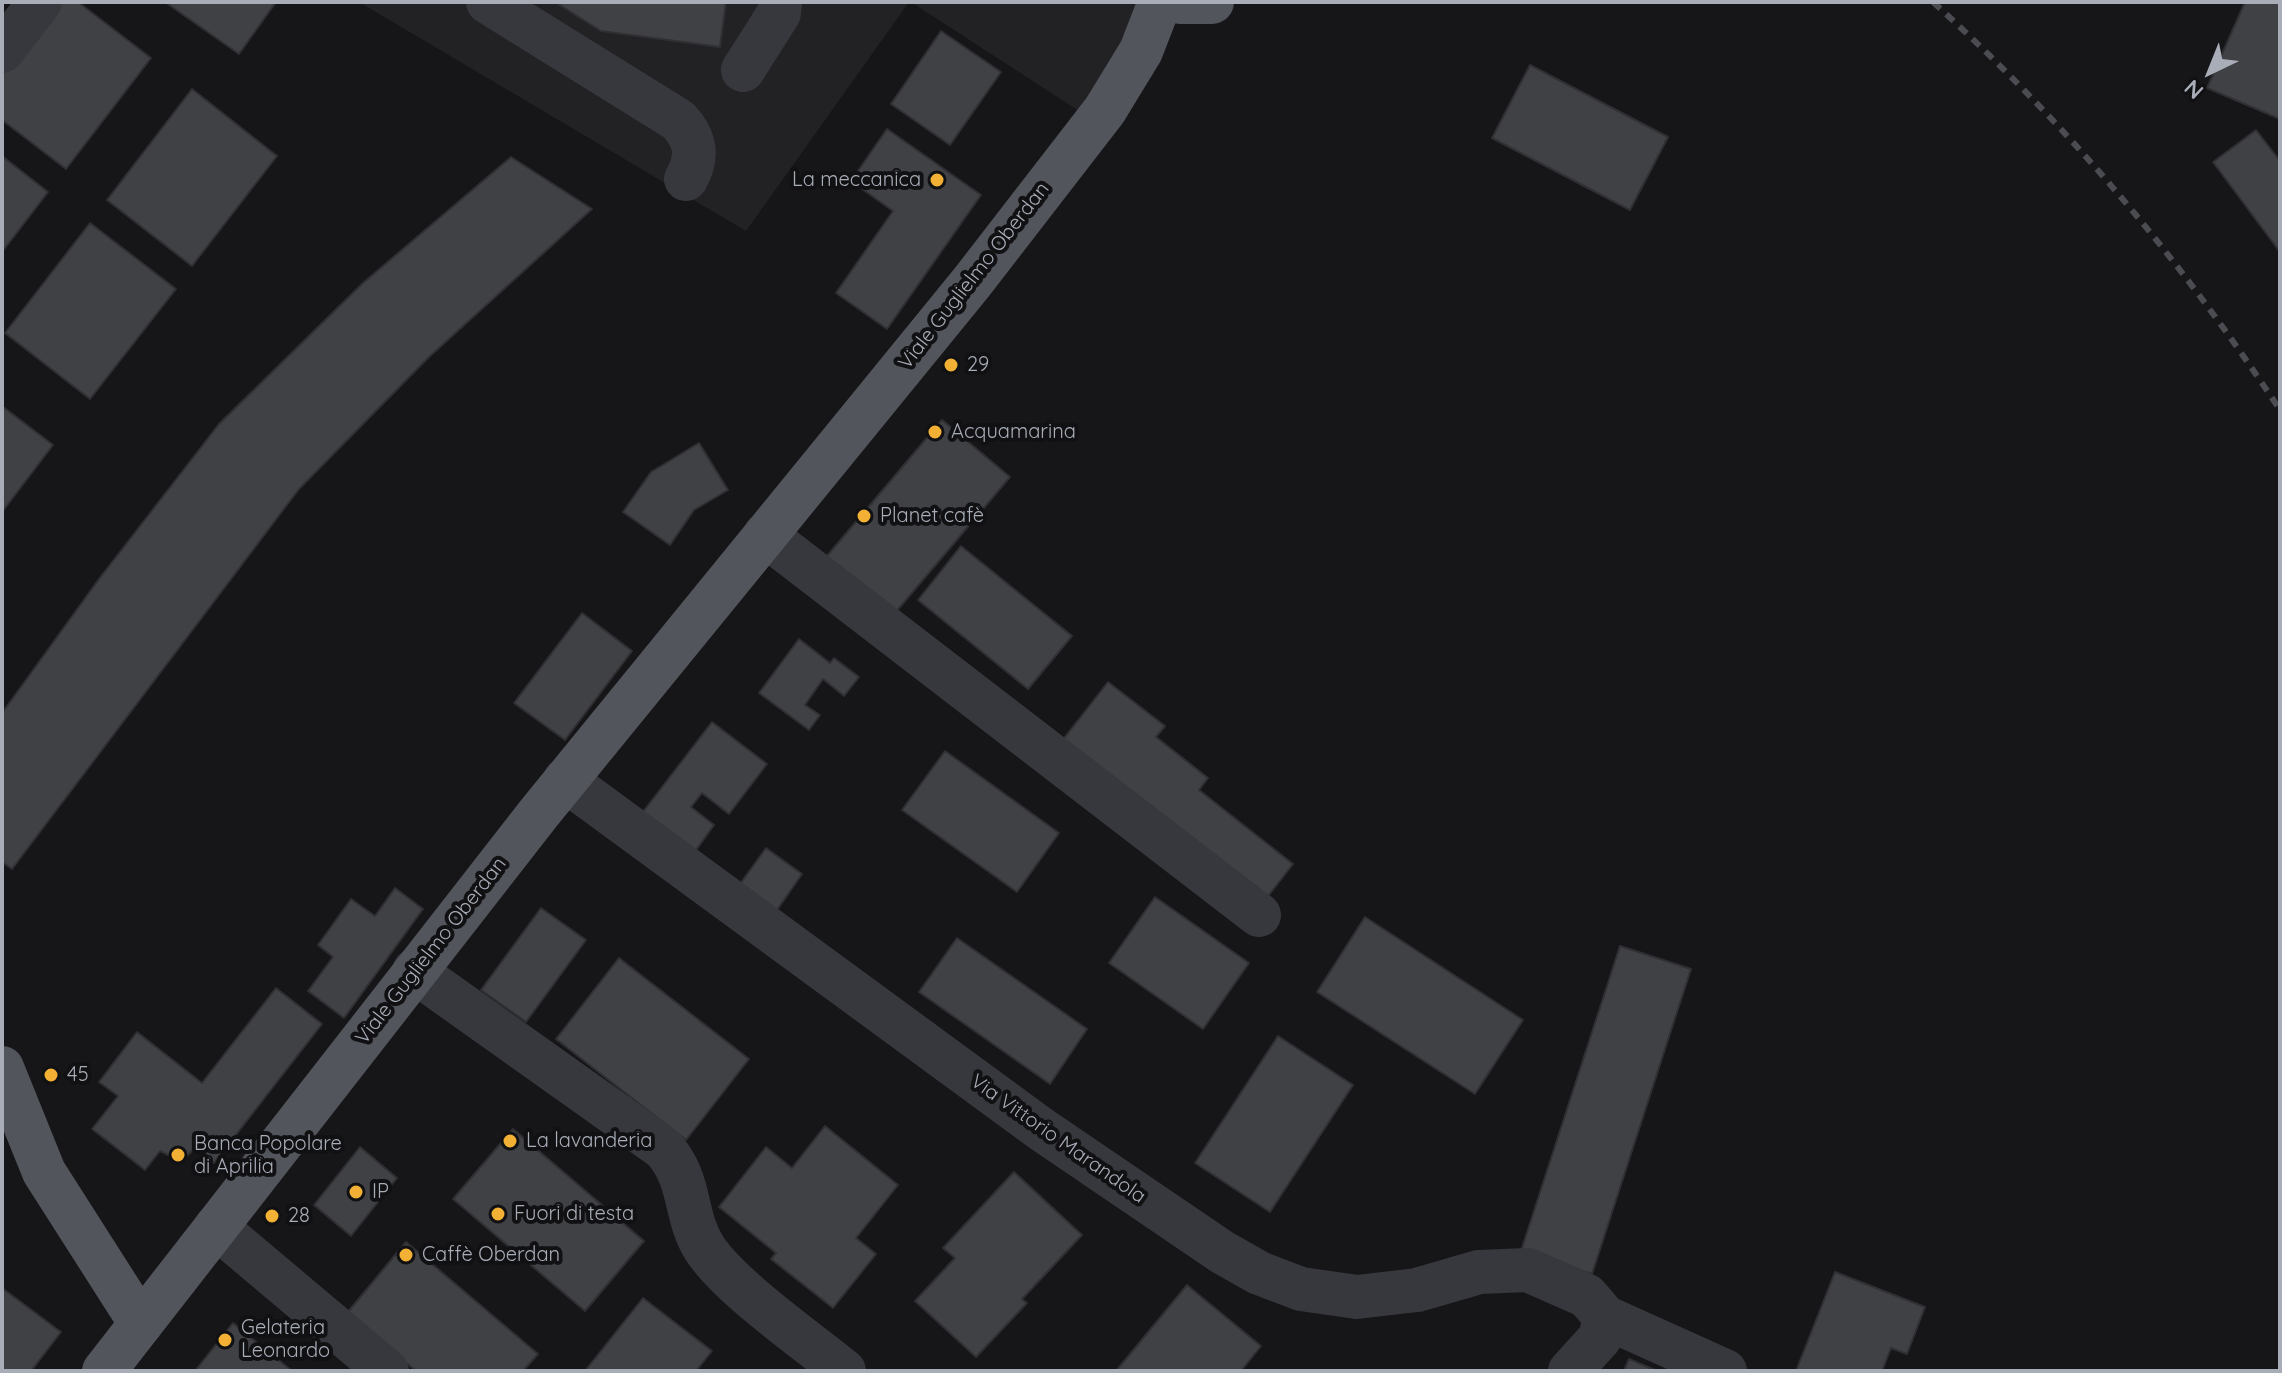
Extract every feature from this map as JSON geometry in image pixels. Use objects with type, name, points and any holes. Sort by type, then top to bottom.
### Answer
[{"type":"main road","name":"Viale Guglielmo Oberdan","points":[[104,1371],[565,780],[972,282],[1105,110],[1141,51],[1160,2]]},
{"type":"main road","points":[[1180,2],[1212,2]]},
{"type":"main road","points":[[2,1068],[44,1172],[141,1324]]},
{"type":"street","points":[[2,51],[40,2]]},
{"type":"street","points":[[488,2],[678,120],[690,132],[695,147],[694,164],[686,179]]},
{"type":"street","points":[[743,70],[779,13],[780,2]]},
{"type":"street","points":[[765,535],[1259,915]]},
{"type":"street","name":"Via Vittorio Marandola","points":[[565,780],[1041,1129],[1132,1192],[1259,1273],[1301,1289],[1357,1297],[1417,1290],[1479,1272],[1528,1270],[1587,1296],[1605,1317],[1725,1371]]},
{"type":"street","points":[[414,971],[663,1148],[685,1182],[693,1223],[710,1256],[844,1371]]},
{"type":"street","points":[[216,1227],[387,1371]]},
{"type":"street","points":[[1570,1371],[1600,1338],[1605,1317]]},
{"type":"shaded area","points":[[359,2],[909,2],[746,231]]},
{"type":"shaded area","points":[[911,2],[1171,2],[1082,113]]},
{"type":"building","points":[[58,2],[78,2],[151,58],[66,169],[2,120],[2,75]]},
{"type":"building","points":[[165,2],[276,2],[239,54]]},
{"type":"building","points":[[555,2],[726,2],[720,47],[601,31]]},
{"type":"building","points":[[2245,2],[2280,2],[2280,119],[2207,88]]},
{"type":"building","points":[[941,31],[1001,72],[950,145],[891,104]]},
{"type":"building","points":[[1530,65],[1668,137],[1630,210],[1492,138]]},
{"type":"building","points":[[192,89],[277,156],[192,266],[107,200]]},
{"type":"building","points":[[887,129],[981,195],[887,329],[836,293],[893,211],[851,181]]},
{"type":"building","points":[[2256,130],[2280,161],[2280,252],[2213,162]]},
{"type":"building","points":[[2,156],[48,192],[2,252]]},
{"type":"building","points":[[511,157],[592,209],[429,357],[299,489],[12,869],[2,862],[2,713],[99,579],[219,424],[363,283]]},
{"type":"building","points":[[90,223],[176,289],[90,399],[5,333]]},
{"type":"building","points":[[2,406],[53,445],[2,512]]},
{"type":"building","points":[[942,420],[1010,477],[889,620],[821,563]]},
{"type":"building","points":[[699,443],[728,490],[694,510],[670,545],[623,512],[651,472]]},
{"type":"building","points":[[961,546],[1072,636],[1028,689],[918,600]]},
{"type":"building","points":[[582,613],[632,651],[565,740],[514,703]]},
{"type":"building","points":[[799,639],[830,663],[834,658],[859,677],[844,696],[823,679],[805,705],[820,715],[809,730],[759,693]]},
{"type":"building","points":[[1108,682],[1165,726],[1156,737],[1208,778],[1199,790],[1293,864],[1258,909],[1054,751]]},
{"type":"building","points":[[712,722],[767,764],[729,814],[702,793],[691,807],[714,825],[691,857],[639,817]]},
{"type":"building","points":[[945,751],[1059,833],[1017,892],[902,810]]},
{"type":"building","points":[[766,848],[802,874],[777,910],[740,884]]},
{"type":"building","points":[[395,888],[423,909],[344,1018],[308,991],[333,957],[318,945],[351,899],[375,916]]},
{"type":"building","points":[[1155,897],[1249,963],[1203,1029],[1109,963]]},
{"type":"building","points":[[541,908],[586,940],[526,1022],[481,990]]},
{"type":"building","points":[[1365,917],[1523,1020],[1475,1094],[1317,992]]},
{"type":"building","points":[[957,938],[1087,1029],[1050,1084],[919,992]]},
{"type":"building","points":[[1620,946],[1691,969],[1592,1274],[1521,1251]]},
{"type":"building","points":[[619,958],[749,1059],[686,1140],[556,1039]]},
{"type":"building","points":[[276,988],[322,1024],[214,1163],[195,1148],[187,1156],[176,1159],[160,1151],[145,1170],[92,1129],[118,1096],[99,1082],[137,1032],[202,1083]]},
{"type":"building","points":[[1278,1036],[1353,1085],[1270,1212],[1195,1163]]},
{"type":"building","points":[[825,1126],[898,1185],[856,1238],[876,1254],[833,1308],[771,1259],[776,1253],[719,1207],[766,1147],[792,1168]]},
{"type":"building","points":[[513,1129],[644,1241],[585,1311],[453,1199]]},
{"type":"building","name":"IP","points":[[360,1147],[397,1178],[351,1236],[314,1205]]},
{"type":"building","points":[[1014,1172],[1082,1235],[1022,1299],[1027,1303],[976,1357],[915,1301],[955,1258],[943,1248]]},
{"type":"building","points":[[406,1242],[538,1354],[523,1371],[416,1371],[347,1313]]},
{"type":"building","points":[[1835,1272],[1925,1307],[1907,1354],[1891,1348],[1882,1371],[1796,1371]]},
{"type":"building","points":[[1187,1285],[1261,1346],[1241,1371],[1116,1371]]},
{"type":"building","points":[[2,1288],[61,1332],[31,1371],[2,1371]]},
{"type":"building","points":[[643,1298],[712,1351],[696,1371],[585,1371]]},
{"type":"building","points":[[233,1323],[292,1371],[195,1371]]},
{"type":"building","points":[[1629,1359],[1657,1371],[1624,1371]]},
{"type":"railway","points":[[1933,2],[2029,96],[2119,195],[2203,300],[2280,410]]},
{"type":"place","name":"La meccanica","points":[[937,180]]},
{"type":"place","name":"29","points":[[951,365]]},
{"type":"place","name":"Acquamarina","points":[[935,432]]},
{"type":"place","name":"Planet cafè","points":[[864,516]]},
{"type":"place","name":"45","points":[[51,1075]]},
{"type":"place","name":"La lavanderia","points":[[510,1141]]},
{"type":"place","name":"Banca Popolare di Aprilia","points":[[178,1155]]},
{"type":"place","name":"IP","points":[[356,1192]]},
{"type":"place","name":"Fuori di testa","points":[[498,1214]]},
{"type":"place","name":"28","points":[[272,1216]]},
{"type":"place","name":"Caffè Oberdan","points":[[406,1255]]},
{"type":"place","name":"Gelateria Leonardo","points":[[225,1340]]}]
